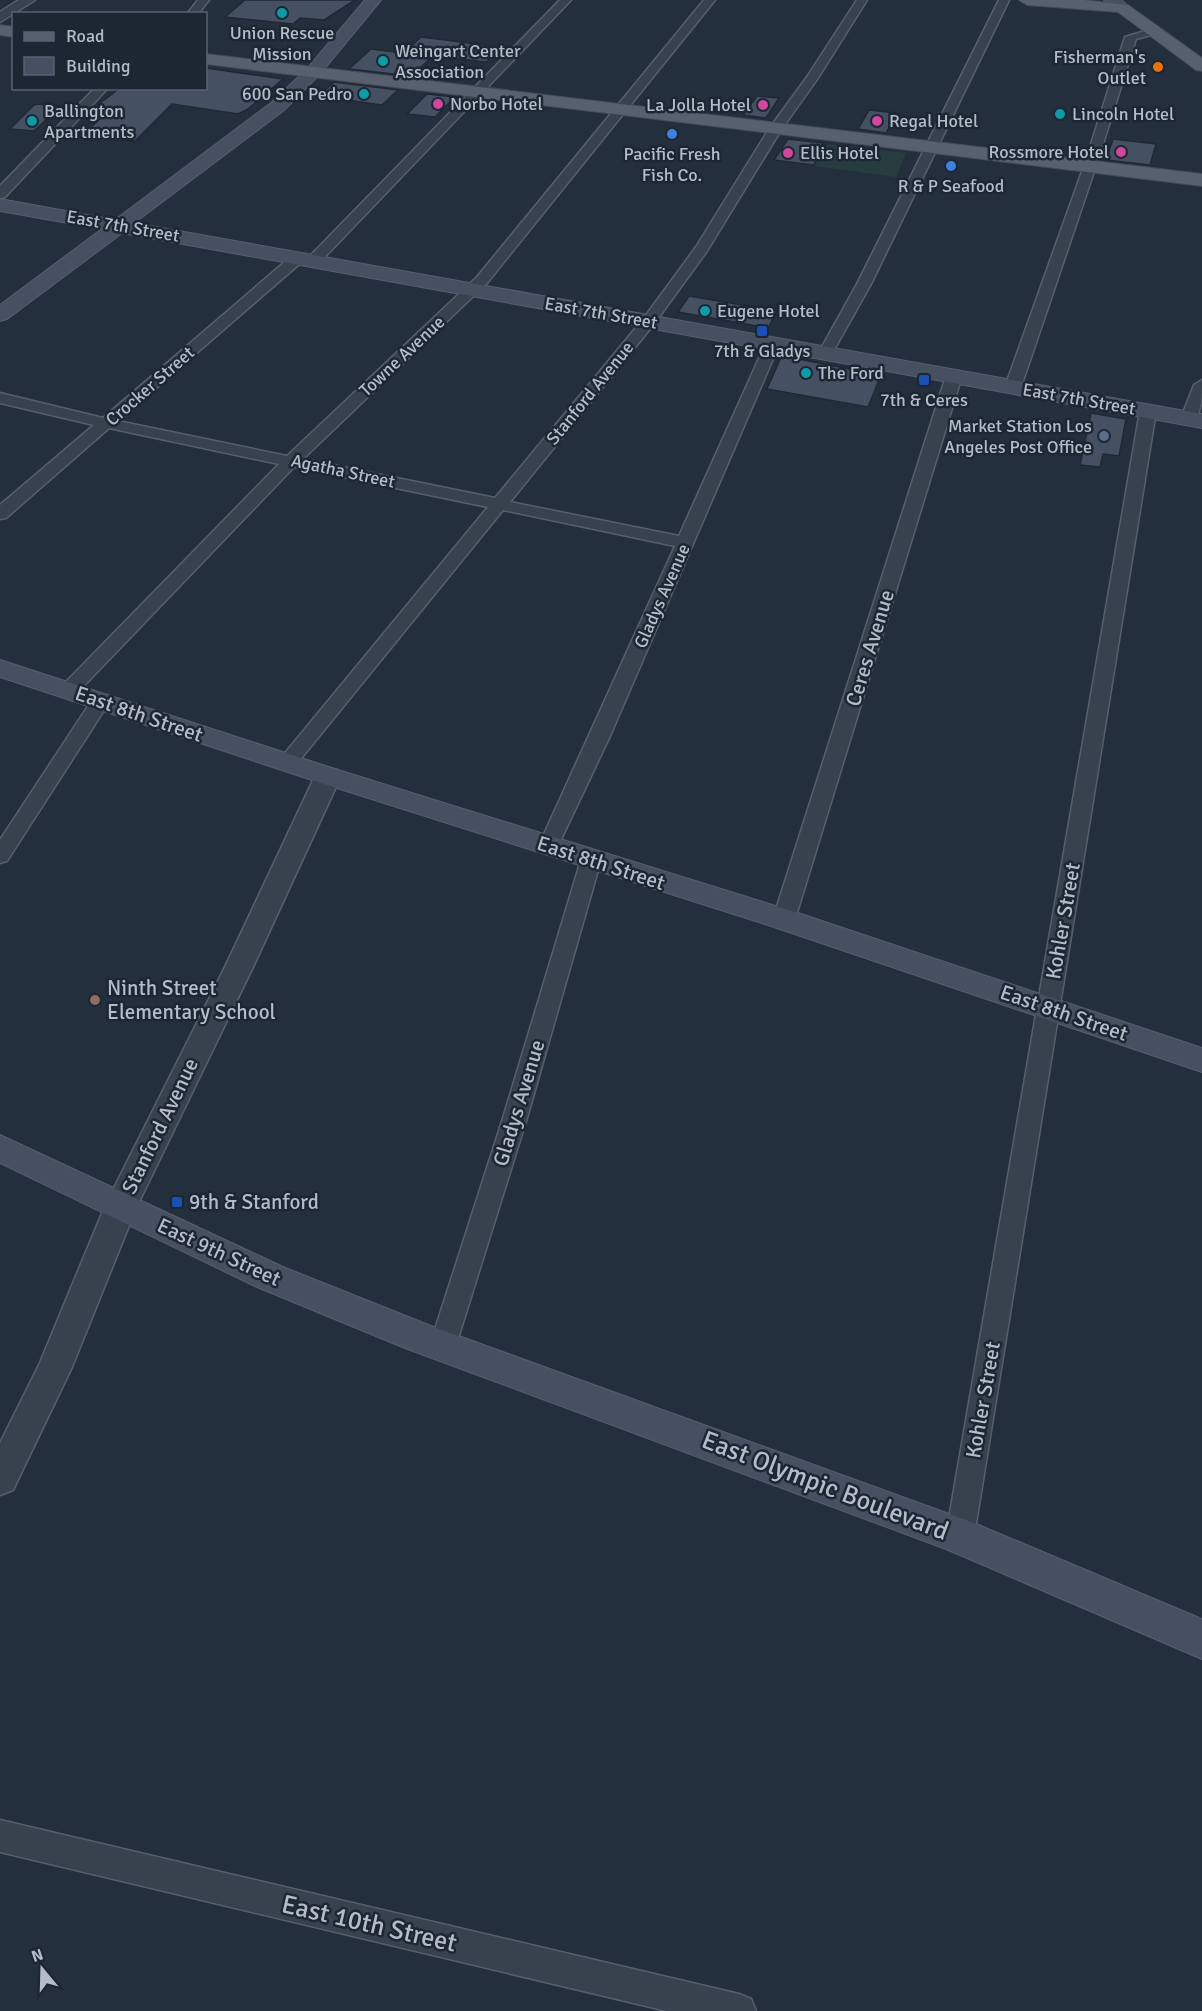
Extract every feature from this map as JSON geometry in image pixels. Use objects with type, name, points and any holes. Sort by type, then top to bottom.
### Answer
[{"type":"main road","points":[[0,315],[277,107],[313,72],[373,0]]},
{"type":"main road","points":[[1027,0],[1117,4],[1202,66]]},
{"type":"main road","points":[[207,59],[1202,180]]},
{"type":"main road","name":"East 7th Street","points":[[0,205],[772,345],[1196,419]]},
{"type":"main road","name":"East 8th Street","points":[[0,668],[328,776],[784,919],[1202,1060]]},
{"type":"main road","name":"East 9th Street","points":[[0,1149],[270,1277],[443,1345]]},
{"type":"main road","name":"East Olympic Boulevard","points":[[443,1345],[960,1536],[1202,1639]]},
{"type":"street","points":[[0,18],[28,0]]},
{"type":"street","points":[[194,12],[204,0]]},
{"type":"street","name":"Crocker Street","points":[[0,514],[106,423],[306,259],[478,91],[566,0]]},
{"type":"street","name":"Towne Avenue","points":[[69,690],[292,460],[472,290],[506,253],[710,0]]},
{"type":"street","name":"Stanford Avenue","points":[[288,762],[649,321],[702,248],[775,129],[812,78],[862,0]]},
{"type":"street","points":[[825,354],[864,284],[1004,0]]},
{"type":"street","points":[[1012,387],[1090,167],[1131,37],[1155,31]]},
{"type":"street","points":[[0,194],[100,90]]},
{"type":"street","name":"Gladys Avenue","points":[[549,846],[686,543],[772,345]]},
{"type":"street","name":"Ceres Avenue","points":[[784,919],[954,376]]},
{"type":"street","points":[[1196,419],[1202,384]]},
{"type":"street","name":"Agatha Street","points":[[0,398],[106,423],[686,543]]},
{"type":"street","name":"Kohler Street","points":[[960,1536],[1148,411]]},
{"type":"street","points":[[0,856],[101,701]]},
{"type":"street","name":"Stanford Avenue","points":[[0,1479],[54,1367],[121,1206],[239,967],[328,776]]},
{"type":"street","name":"Gladys Avenue","points":[[443,1345],[515,1118],[591,860]]},
{"type":"street","name":"East 10th Street","points":[[0,1836],[739,2011]]},
{"type":"green space","points":[[827,144],[906,153],[896,177],[814,166]]},
{"type":"building","name":"Union Rescue Mission","points":[[245,0],[355,0],[324,20],[300,18],[293,24],[225,17]]},
{"type":"building","points":[[421,37],[501,47],[486,62],[433,56],[411,76],[349,69],[371,49],[404,53]]},
{"type":"building","points":[[207,68],[283,79],[248,109],[238,114],[172,104],[135,141],[82,135],[109,111],[92,109],[117,90],[207,90]]},
{"type":"building","name":"600 San Pedro","points":[[334,82],[398,90],[382,105],[318,96]]},
{"type":"building","name":"Norbo Hotel","points":[[427,94],[455,97],[435,117],[407,114]]},
{"type":"building","name":"La Jolla Hotel","points":[[757,96],[779,98],[766,118],[743,115]]},
{"type":"building","name":"Ballington Apartments","points":[[34,105],[61,106],[34,131],[10,129]]},
{"type":"building","name":"Regal Hotel","points":[[869,110],[897,113],[886,133],[858,129]]},
{"type":"building","name":"Ellis Hotel","points":[[788,139],[823,143],[814,165],[774,160]]},
{"type":"building","name":"Rossmore Hotel","points":[[1113,139],[1156,144],[1150,165],[1106,160]]},
{"type":"building","name":"Eugene Hotel","points":[[689,296],[777,311],[768,328],[678,312]]},
{"type":"building","points":[[781,357],[881,375],[868,407],[767,389]]},
{"type":"building","name":"Market Station Los Angeles Post Office","points":[[1091,413],[1126,419],[1119,456],[1103,454],[1100,467],[1080,465]]},
{"type":"place","name":"Union Rescue Mission","points":[[282,13]]},
{"type":"place","name":"Weingart Center Association","points":[[383,61]]},
{"type":"place","name":"Fisherman's Outlet","points":[[1158,67]]},
{"type":"place","name":"600 San Pedro","points":[[364,94]]},
{"type":"place","name":"Norbo Hotel","points":[[438,104]]},
{"type":"place","name":"La Jolla Hotel","points":[[763,105]]},
{"type":"place","name":"Lincoln Hotel","points":[[1060,114]]},
{"type":"place","name":"Ballington Apartments","points":[[32,121]]},
{"type":"place","name":"Regal Hotel","points":[[877,121]]},
{"type":"place","name":"Pacific Fresh Fish Co.","points":[[672,134]]},
{"type":"place","name":"Rossmore Hotel","points":[[1121,152]]},
{"type":"place","name":"Ellis Hotel","points":[[788,153]]},
{"type":"place","name":"R & P Seafood","points":[[951,166]]},
{"type":"place","name":"Eugene Hotel","points":[[705,311]]},
{"type":"place","name":"7th & Gladys","points":[[762,331]]},
{"type":"place","name":"The Ford","points":[[806,373]]},
{"type":"place","name":"7th & Ceres","points":[[924,380]]},
{"type":"place","name":"Market Station Los Angeles Post Office","points":[[1104,436]]},
{"type":"place","name":"Ninth Street Elementary School","points":[[95,1000]]},
{"type":"place","name":"9th & Stanford","points":[[177,1202]]}]
